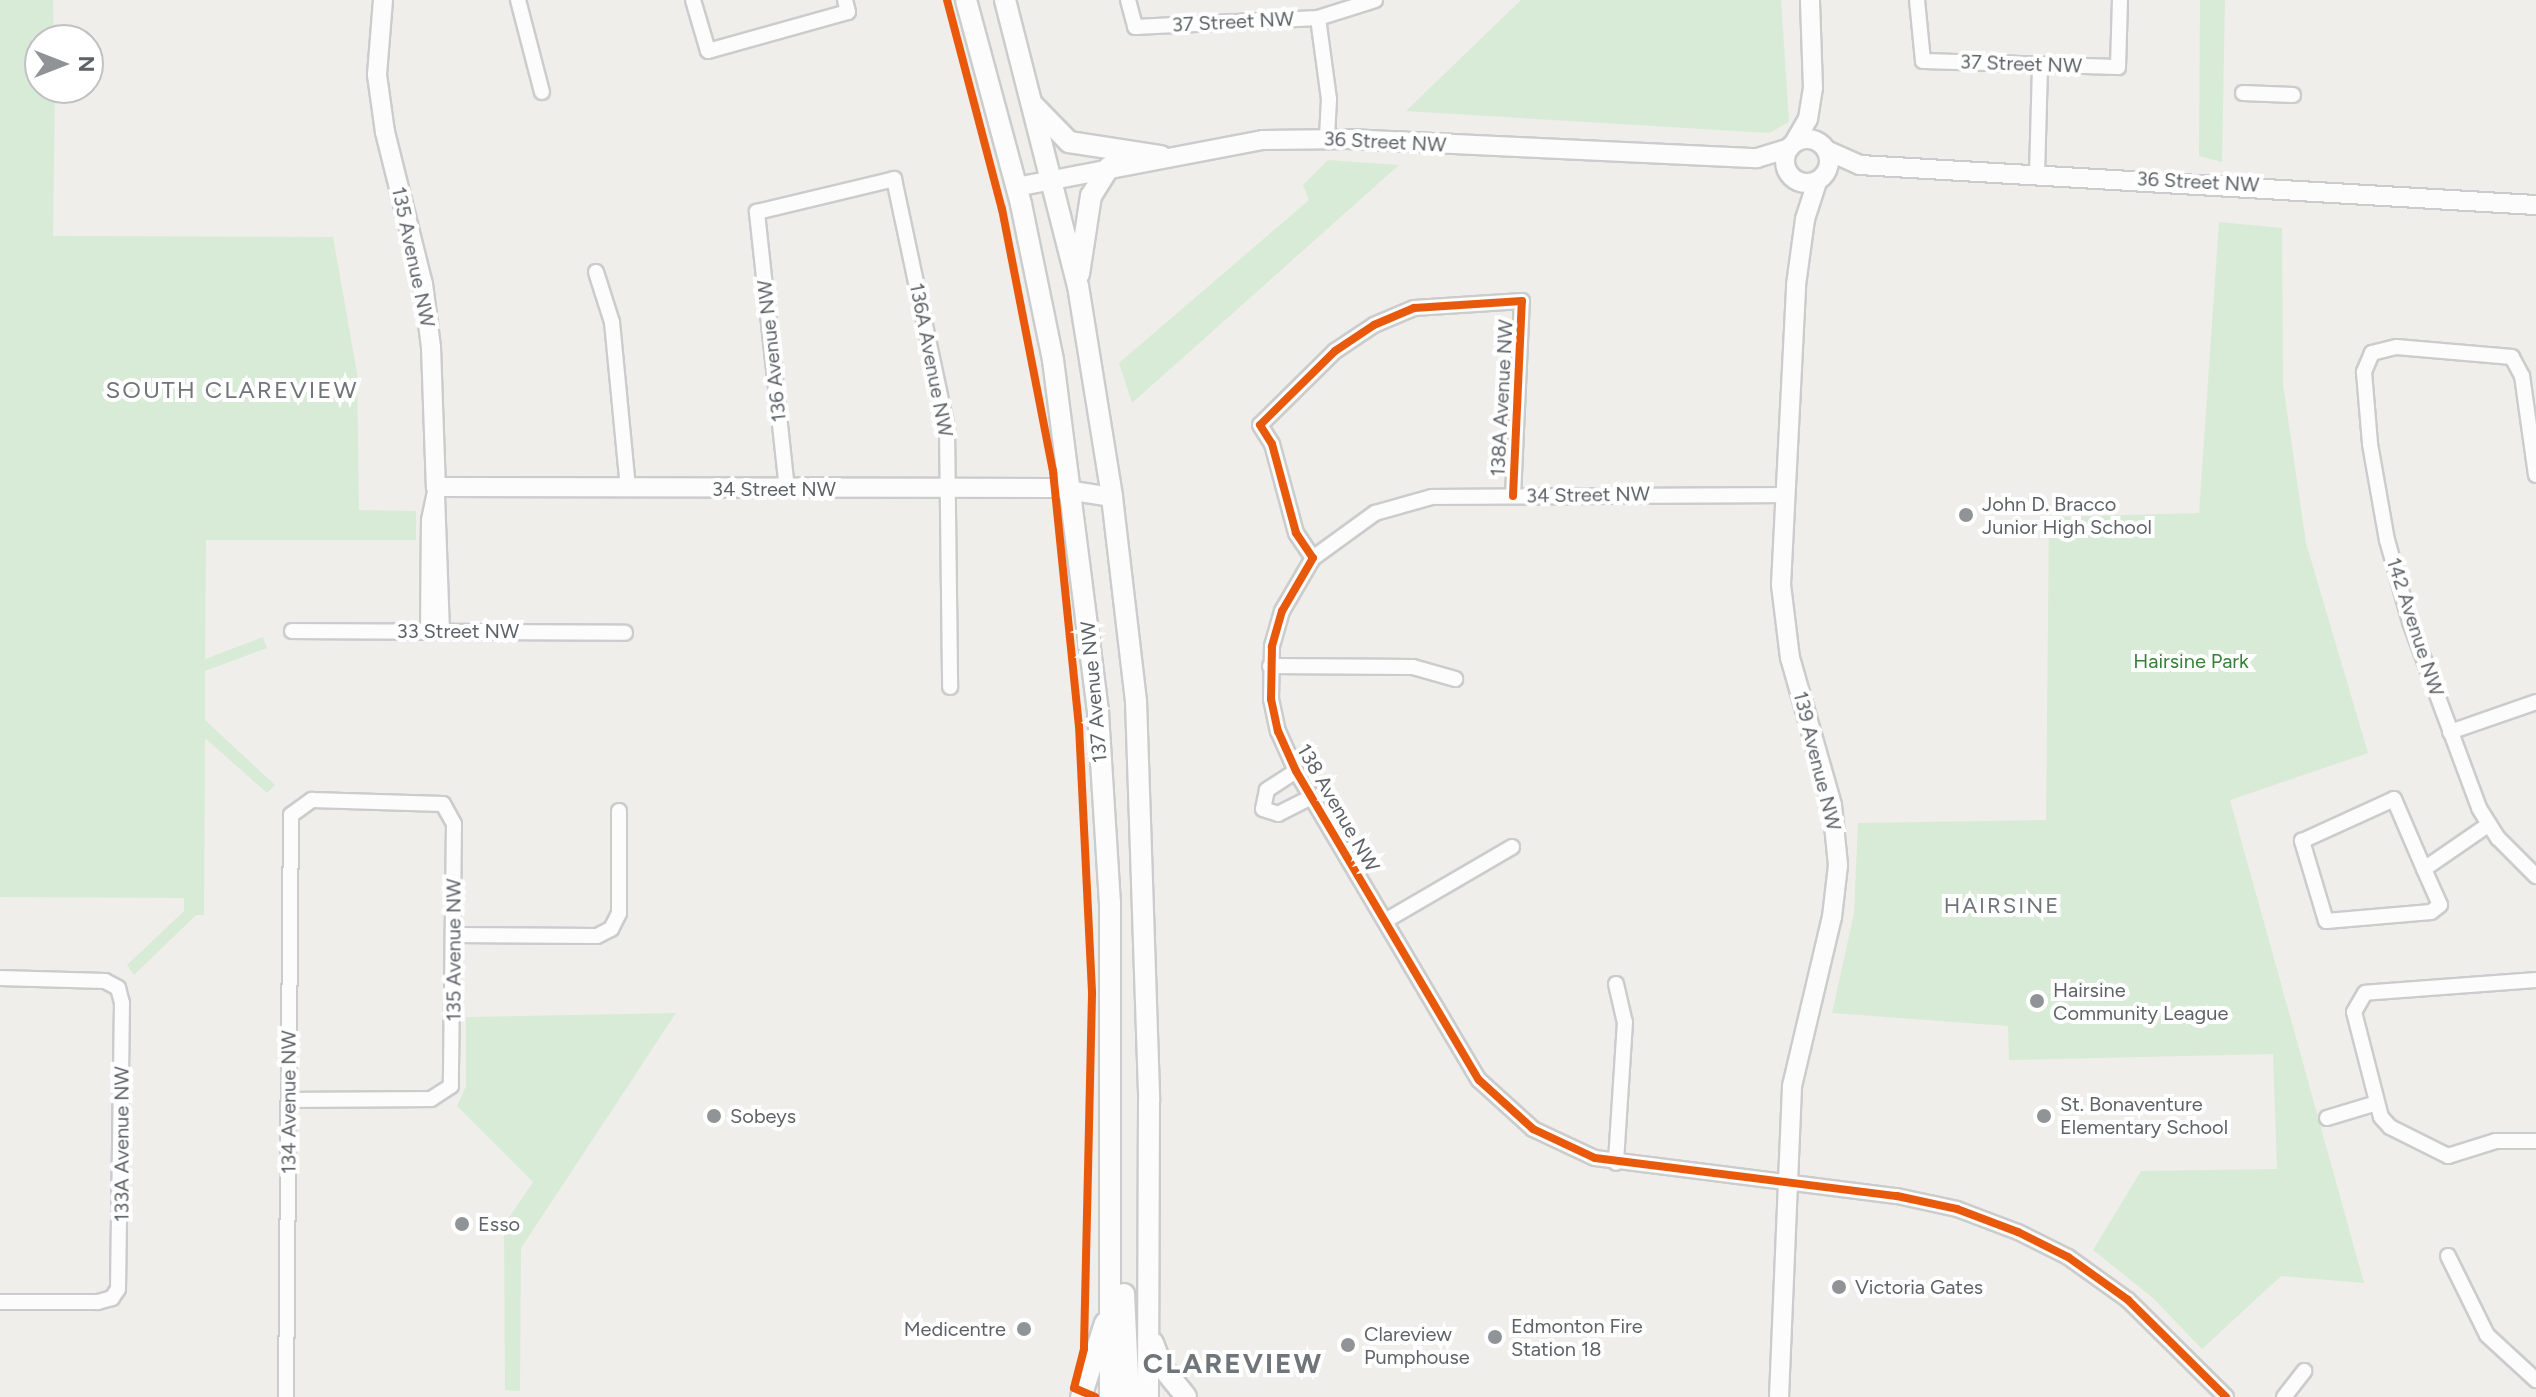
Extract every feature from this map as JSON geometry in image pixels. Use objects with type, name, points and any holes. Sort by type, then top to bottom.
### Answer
[{"type":"main road","name":"137 Avenue NW","points":[[966,0],[1016,187],[1053,360],[1072,490],[1098,713],[1108,874],[1112,1154],[1110,1397]]},
{"type":"main road","name":"137 Avenue NW","points":[[1005,0],[1078,286],[1112,497],[1136,701],[1146,901],[1148,1397]]},
{"type":"main road","points":[[1030,101],[1069,142],[1161,156]]},
{"type":"main road","points":[[1078,286],[1091,196],[1109,167]]},
{"type":"main road","points":[[1112,1154],[1129,1397]]},
{"type":"main road","points":[[1081,1397],[1111,1304]]},
{"type":"main road","points":[[1148,1328],[1162,1367],[1186,1397]]},
{"type":"street","name":"135 Avenue NW","points":[[383,0],[377,75],[385,132],[423,284],[431,347],[436,487],[435,631]]},
{"type":"street","points":[[518,0],[542,92]]},
{"type":"street","points":[[693,0],[708,51],[847,6]]},
{"type":"street","name":"37 Street NW","points":[[1128,0],[1135,27],[1318,18],[1375,0]]},
{"type":"street","points":[[1810,0],[1811,105],[1829,164],[1820,179],[1802,183],[1788,172],[1792,146],[1811,105]]},
{"type":"street","name":"37 Street NW","points":[[1917,0],[1923,61],[2118,67],[2120,0]]},
{"type":"street","points":[[1318,18],[1331,117],[1327,138]]},
{"type":"street","points":[[2037,174],[2040,66]]},
{"type":"street","points":[[2243,93],[2293,95]]},
{"type":"street","name":"36 Street NW","points":[[1016,187],[1233,142],[1327,138],[1757,158],[1792,146]]},
{"type":"street","points":[[1792,146],[1808,139],[1824,147]]},
{"type":"street","name":"36 Street NW","points":[[1824,147],[1860,165]]},
{"type":"street","name":"36 Street NW","points":[[1757,158],[1788,172]]},
{"type":"street","name":"36 Street NW","points":[[1820,179],[1860,165],[2536,205]]},
{"type":"street","name":"139 Avenue NW","points":[[1788,172],[1805,219]]},
{"type":"street","name":"136A Avenue NW","points":[[757,212],[894,179],[947,429],[950,687]]},
{"type":"street","name":"139 Avenue NW","points":[[1779,1397],[1787,1184],[1796,1063],[1832,917],[1838,865],[1832,805],[1786,639],[1781,585],[1796,285],[1805,219],[1820,179]]},
{"type":"street","name":"136 Avenue NW","points":[[757,212],[787,489]]},
{"type":"street","points":[[596,272],[612,322],[628,488]]},
{"type":"street","name":"138A Avenue NW","points":[[1313,558],[1296,533],[1272,444],[1260,425],[1335,351],[1374,325],[1414,308],[1522,301],[1513,496]]},
{"type":"street","name":"142 Avenue NW","points":[[2536,475],[2515,360],[2502,354],[2396,347],[2372,353],[2364,379],[2381,510],[2410,622],[2488,825],[2536,876]]},
{"type":"street","name":"34 Street NW","points":[[436,487],[1072,490],[1112,497]]},
{"type":"street","name":"34 Street NW","points":[[1313,558],[1356,524],[1397,505],[1432,497],[1785,495]]},
{"type":"street","name":"138 Avenue NW","points":[[1313,558],[1282,611],[1270,666],[1273,713],[1296,771],[1311,797],[1466,1062],[1496,1098],[1549,1138],[1616,1163],[1942,1205],[2043,1244],[2098,1277],[2155,1321],[2226,1397]]},
{"type":"street","name":"33 Street NW","points":[[292,631],[625,633]]},
{"type":"street","points":[[1270,666],[1413,667],[1455,679]]},
{"type":"street","points":[[2450,732],[2536,702]]},
{"type":"street","points":[[1296,771],[1267,790],[1263,809],[1278,814],[1311,797]]},
{"type":"street","points":[[2394,799],[2424,869],[2440,905],[2431,912],[2326,921],[2302,841],[2394,799]]},
{"type":"street","name":"134 Avenue NW","points":[[286,1397],[289,828],[294,809],[312,800],[430,800],[448,807]]},
{"type":"street","name":"135 Avenue NW","points":[[289,1100],[431,1099],[447,1093],[453,1080],[454,935],[454,824],[448,807]]},
{"type":"street","points":[[454,935],[597,936],[616,925],[619,811]]},
{"type":"street","points":[[2424,869],[2488,825]]},
{"type":"street","points":[[1385,921],[1512,847]]},
{"type":"street","name":"133A Avenue NW","points":[[0,978],[96,980],[118,988],[122,1003],[122,1273],[112,1298],[0,1302]]},
{"type":"street","points":[[2536,980],[2365,993],[2354,1012],[2377,1103],[2390,1127],[2448,1156],[2496,1141],[2536,1141]]},
{"type":"street","points":[[1616,984],[1625,1022],[1616,1163]]},
{"type":"street","points":[[2327,1118],[2377,1103]]},
{"type":"street","points":[[2448,1256],[2487,1335],[2536,1380]]},
{"type":"street","points":[[2284,1397],[2304,1371]]},
{"type":"green space","points":[[0,0],[53,0],[54,24],[24,24],[24,104],[55,104],[53,236],[333,237],[357,373],[359,510],[416,511],[416,540],[206,540],[205,659],[263,637],[267,648],[205,671],[205,720],[275,785],[267,793],[205,738],[204,915],[196,915],[134,975],[127,965],[184,911],[184,898],[0,897]]},
{"type":"green space","points":[[1521,0],[1781,0],[1789,122],[1769,133],[1406,111]]},
{"type":"green space","points":[[2200,0],[2225,0],[2222,162],[2199,156]]},
{"type":"green space","points":[[1328,160],[1399,165],[1132,403],[1119,363],[1309,200],[1303,185]]},
{"type":"green space","name":"Hairsine Park","points":[[2219,222],[2282,228],[2283,384],[2306,543],[2368,753],[2230,800],[2364,1283],[2281,1276],[2202,1349],[2153,1298],[2093,1250],[2141,1171],[2277,1169],[2273,1054],[2009,1060],[2008,1026],[1832,1013],[1854,913],[1858,823],[2046,820],[2049,517],[2199,513]]},
{"type":"green space","points":[[676,1013],[521,1248],[520,1391],[505,1390],[504,1225],[533,1182],[457,1106],[466,1086],[466,1017]]},
{"type":"cycle path","points":[[947,0],[1002,209],[1053,471],[1079,726],[1092,994],[1084,1349],[1074,1388],[1095,1397]]},
{"type":"cycle path","points":[[1513,496],[1522,301],[1414,308],[1374,325],[1335,351],[1260,425],[1272,444],[1296,533],[1313,558],[1282,611],[1272,647],[1271,699],[1278,731],[1296,771],[1479,1080],[1533,1129],[1595,1158],[1897,1196],[1957,1209],[2018,1232],[2068,1257],[2128,1300],[2226,1397]]},
{"type":"place","name":"John D. Bracco Junior High School","points":[[1966,515]]},
{"type":"place","name":"Hairsine Community League","points":[[2037,1001]]},
{"type":"place","name":"Sobeys","points":[[714,1116]]},
{"type":"place","name":"St. Bonaventure Elementary School","points":[[2044,1116]]},
{"type":"place","name":"Esso","points":[[462,1224]]},
{"type":"place","name":"Victoria Gates","points":[[1839,1287]]},
{"type":"place","name":"Medicentre","points":[[1024,1329]]},
{"type":"place","name":"Edmonton Fire Station 18","points":[[1495,1337]]},
{"type":"place","name":"Clareview Pumphouse","points":[[1348,1345]]},
{"type":"district","name":"SOUTH CLAREVIEW","points":[[232,390]]},
{"type":"district","name":"HAIRSINE","points":[[2002,906]]},
{"type":"district","name":"CLAREVIEW","points":[[1233,1363]]}]
